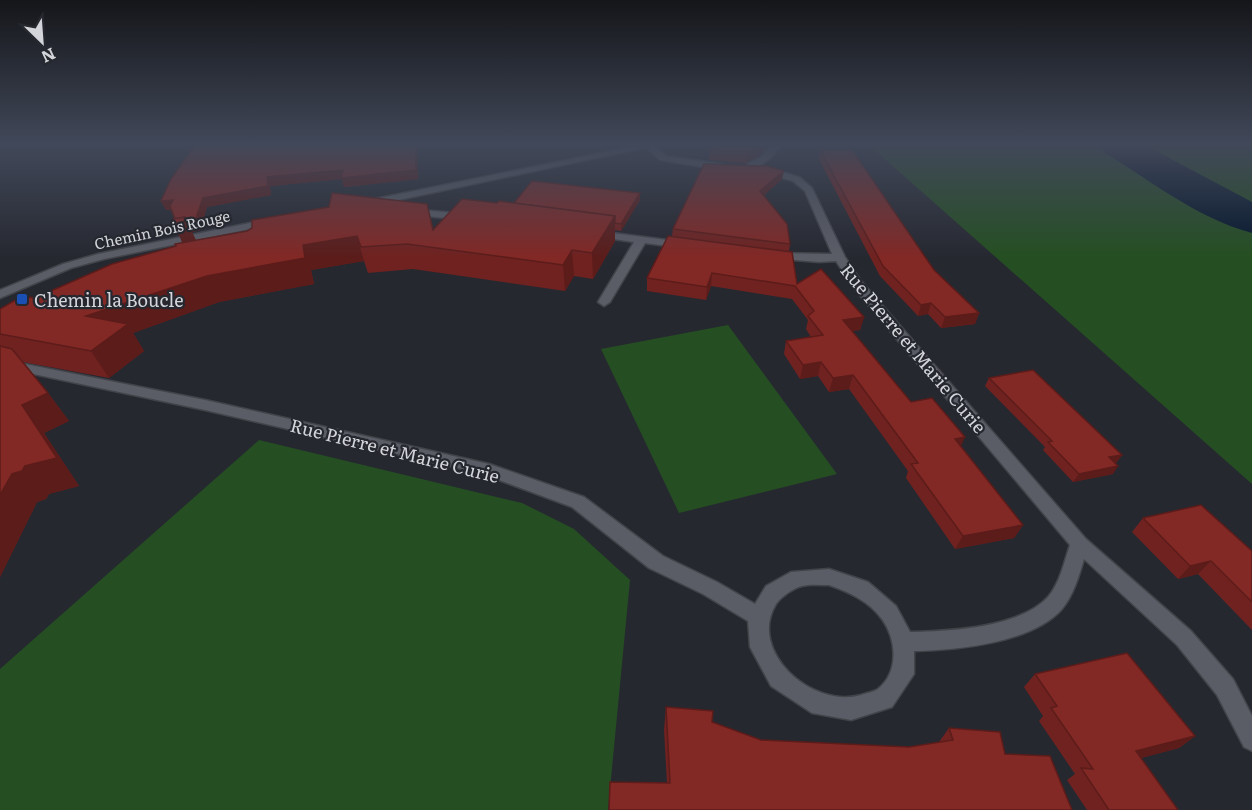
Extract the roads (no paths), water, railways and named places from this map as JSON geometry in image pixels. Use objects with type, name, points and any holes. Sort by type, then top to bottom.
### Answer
[{"type":"street","points":[[359,205],[469,183]]},
{"type":"street","name":"Rue Pierre et Marie Curie","points":[[800,183],[809,190],[838,257],[856,283],[1080,544],[1184,638],[1225,687],[1252,739]]},
{"type":"street","points":[[390,199],[411,212],[475,217]]},
{"type":"street","name":"Chemin Bois Rouge","points":[[0,294],[67,266],[102,256],[283,220]]},
{"type":"street","points":[[585,232],[699,247]]},
{"type":"street","points":[[604,302],[641,240]]},
{"type":"street","points":[[756,254],[791,259],[838,257]]},
{"type":"street","name":"Rue Pierre et Marie Curie","points":[[0,363],[205,405],[483,468],[578,502],[656,562],[710,588],[758,616]]},
{"type":"street","points":[[904,642],[949,642],[1025,623],[1054,604],[1067,579],[1080,544]]},
{"type":"street","points":[[829,577],[861,588],[889,612],[904,642],[903,674],[884,699],[851,709],[812,702],[779,679],[760,647],[758,616],[773,592],[798,578],[829,577]]},
{"type":"waterway","points":[[1182,183],[1252,219]]},
{"type":"place","name":"Chemin la Boucle","points":[[22,299]]}]
